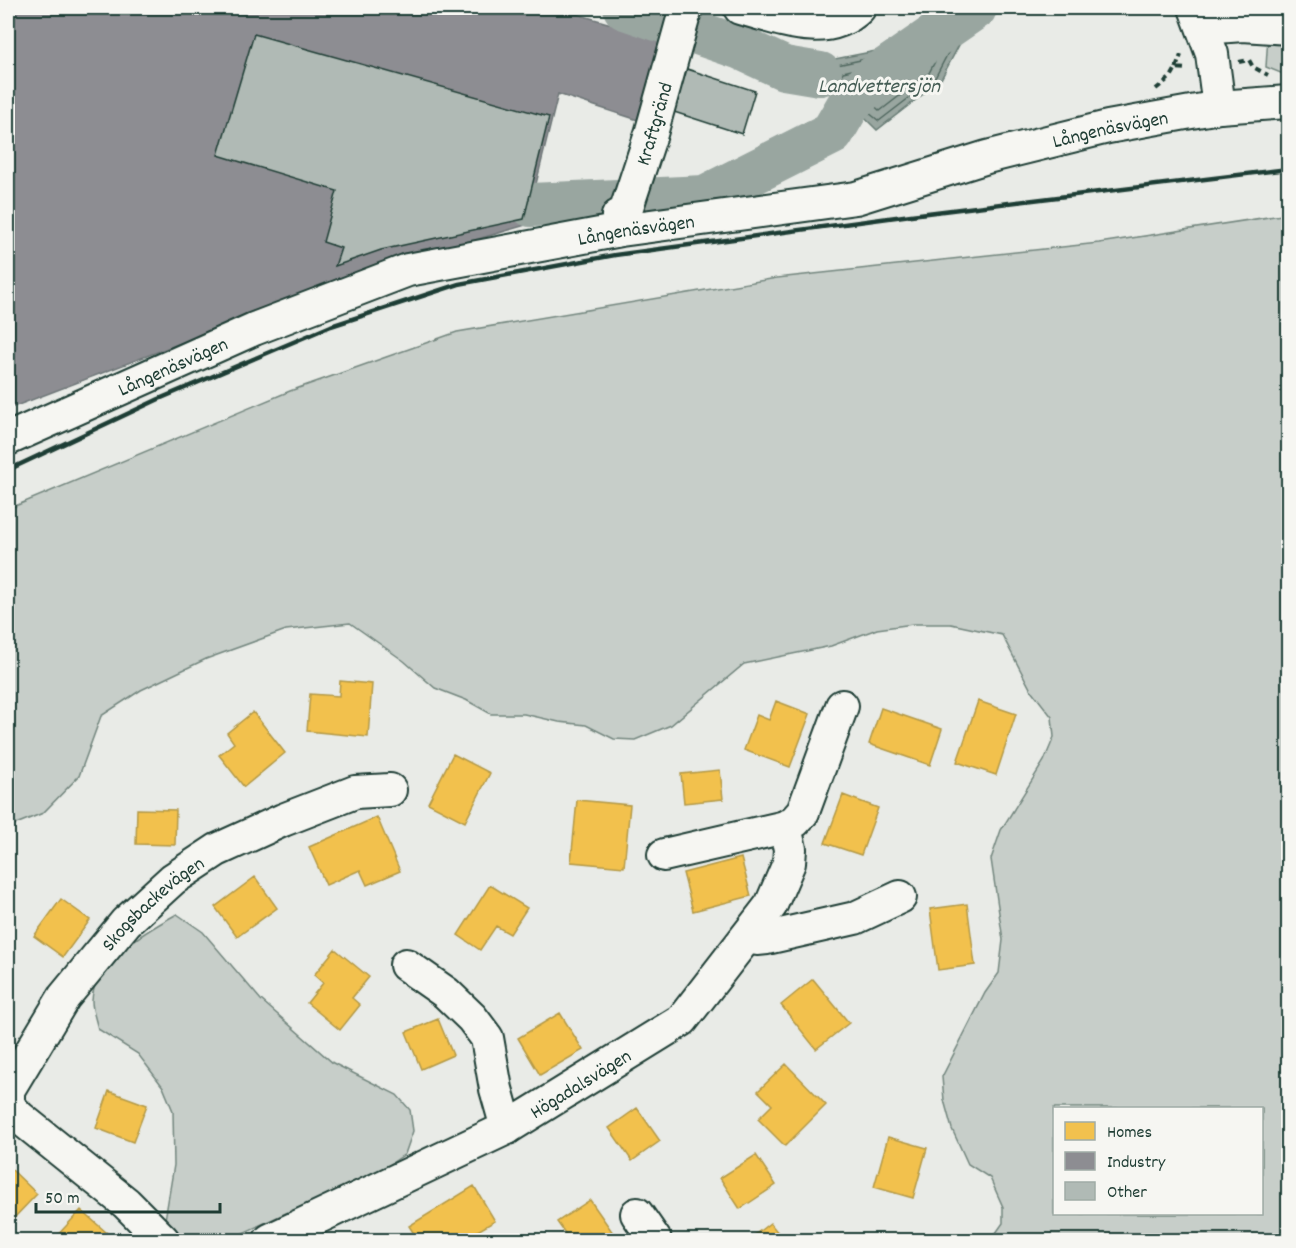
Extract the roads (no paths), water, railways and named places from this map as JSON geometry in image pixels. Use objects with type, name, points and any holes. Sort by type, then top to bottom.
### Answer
[{"type":"street","points":[[740,8],[817,26],[847,19],[859,8]]},
{"type":"street","name":"Kraftgränd","points":[[624,213],[682,18]]},
{"type":"street","points":[[1219,107],[1212,54],[1199,18],[1243,25],[1288,28]]},
{"type":"street","name":"Långenäsvägen","points":[[8,439],[254,329],[408,270],[624,213],[856,198],[998,154],[1108,127],[1219,107],[1288,102]]},
{"type":"street","points":[[664,855],[785,827],[795,821],[803,812],[842,706]]},
{"type":"street","name":"Skogsbackevägen","points":[[163,1240],[126,1203],[13,1118],[8,1105],[8,1090],[64,998],[126,922],[173,879],[217,850],[283,820],[355,792],[390,790]]},
{"type":"street","name":"Högadalsvägen","points":[[270,1240],[507,1128],[682,1020],[771,905],[783,879],[790,849],[785,827]]},
{"type":"street","points":[[749,935],[757,939],[767,938],[824,927],[855,918],[900,897]]},
{"type":"street","points":[[406,965],[446,993],[472,1018],[487,1038],[496,1089],[507,1128]]},
{"type":"street","points":[[637,1214],[655,1240]]},
{"type":"water","name":"Landvettersjön","points":[[945,8],[1007,8],[966,32],[940,81],[877,130],[820,74],[819,62],[881,50],[943,14]]},
{"type":"waterway","points":[[625,8],[741,48],[784,68],[820,74]]},
{"type":"waterway","points":[[531,205],[705,197],[832,133],[849,104],[875,77],[975,8]]},
{"type":"railway","points":[[8,470],[159,399],[331,326],[459,284],[615,255],[911,215],[1288,169]]}]
